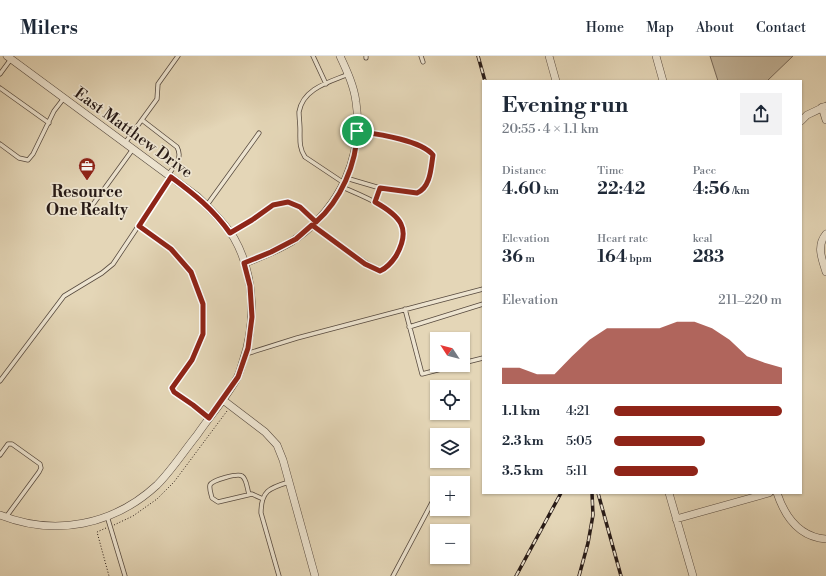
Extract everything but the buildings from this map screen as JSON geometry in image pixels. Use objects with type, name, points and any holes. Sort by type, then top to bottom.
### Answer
[{"type":"street","points":[[244,263],[271,252],[296,239],[322,217],[344,183],[353,162],[357,131],[356,102],[349,74],[340,56]]},
{"type":"street","points":[[549,56],[556,80]]},
{"type":"street","points":[[656,56],[663,80]]},
{"type":"street","name":"East Matthew Drive","points":[[3,516],[31,524],[54,526],[88,523],[117,512],[142,497],[158,484],[223,400],[238,377],[248,348],[252,317],[250,286],[244,263],[234,238],[220,219],[198,197],[9,57]]},
{"type":"street","points":[[802,120],[807,115],[824,107],[826,120]]},
{"type":"street","points":[[826,234],[821,242],[820,252],[826,272]]},
{"type":"street","points":[[223,400],[265,432],[276,445],[283,460],[315,576]]},
{"type":"street","points":[[669,494],[693,576]]},
{"type":"street","points":[[676,519],[765,494]]},
{"type":"street","points":[[778,494],[782,507],[790,522],[807,535],[826,539]]},
{"type":"lane","points":[[125,143],[157,99],[158,84],[178,56]]},
{"type":"lane","points":[[313,56],[326,84]]},
{"type":"lane","points":[[421,56],[423,62]]},
{"type":"lane","points":[[0,74],[9,57]]},
{"type":"lane","points":[[230,233],[273,205],[288,202],[300,207],[314,224],[365,264],[380,271],[385,269],[394,259],[401,247],[405,234],[403,227],[396,217],[344,183],[305,156],[302,152],[300,143],[300,112],[302,103],[308,94],[314,89],[349,74]]},
{"type":"lane","points":[[0,88],[49,123]]},
{"type":"lane","points":[[0,144],[19,158],[28,160],[33,154],[54,111],[64,98]]},
{"type":"lane","points":[[0,381],[64,296],[102,273],[113,264],[170,176],[180,157],[180,152],[177,146],[142,120]]},
{"type":"lane","points":[[344,183],[417,193],[422,191],[426,186],[430,172],[433,155],[429,150],[420,145],[382,135],[357,131]]},
{"type":"lane","points":[[207,206],[259,133]]},
{"type":"lane","points":[[86,214],[133,149]]},
{"type":"lane","points":[[375,202],[380,188]]},
{"type":"lane","points":[[139,226],[171,249],[191,272],[203,304],[203,334],[192,360],[172,388],[174,392],[209,418]]},
{"type":"lane","points":[[246,354],[404,309],[482,289]]},
{"type":"lane","points":[[409,327],[482,304]]},
{"type":"lane","points":[[404,309],[422,374],[430,372]]},
{"type":"lane","points":[[470,361],[482,358]]},
{"type":"lane","points":[[0,455],[8,444],[12,444],[40,464],[41,468],[3,516]]},
{"type":"lane","points":[[248,494],[244,478],[242,475],[237,474],[216,481],[212,483],[210,487],[212,498],[218,502],[248,494],[252,494],[263,499]]},
{"type":"lane","points":[[279,576],[261,513],[261,503],[269,490],[275,486],[289,482]]},
{"type":"lane","points":[[393,576],[430,506]]},
{"type":"lane","points":[[108,516],[125,576]]},
{"type":"shaded area","points":[[710,56],[793,56],[768,80],[718,80]]},
{"type":"railway","points":[[478,56],[485,80]]},
{"type":"railway","points":[[516,576],[560,494]]},
{"type":"railway","points":[[579,576],[588,543],[593,515],[592,494]]},
{"type":"railway","points":[[598,494],[621,576]]},
{"type":"place","name":"Resource One Realty","points":[[87,181]]},
{"type":"route","points":[[357,131],[382,135],[420,145],[429,150],[433,155],[426,186],[422,191],[417,193],[380,188],[375,202],[396,217],[403,227],[405,234],[401,247],[394,259],[385,269],[380,271],[365,264],[312,225],[296,239],[271,252],[244,263],[250,286],[252,317],[248,348],[238,377],[209,418],[174,392],[172,388],[192,360],[203,334],[203,304],[191,272],[171,249],[139,226],[171,177],[198,197],[220,219],[230,233],[273,205],[288,202],[300,207],[316,222],[322,217],[341,191],[353,162],[358,133],[357,131]]}]
